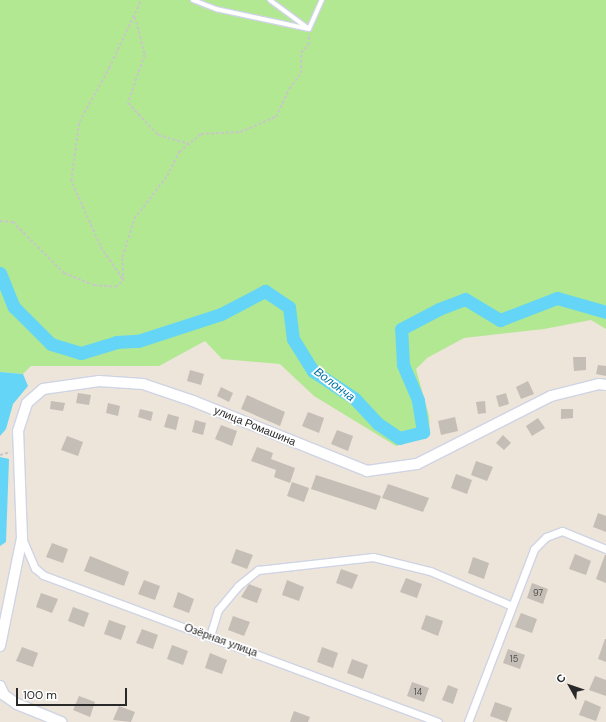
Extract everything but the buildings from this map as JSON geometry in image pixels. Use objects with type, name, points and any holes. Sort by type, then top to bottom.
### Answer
[{"type":"street","name":"улица Ромашина","points":[[0,646],[22,538],[17,451],[20,417],[27,403],[43,389],[69,384],[121,381],[143,384],[193,401],[367,471],[417,464],[551,396],[599,384],[606,385]]},
{"type":"street","points":[[468,722],[534,549],[546,537],[562,531],[606,549]]},
{"type":"street","name":"Озёрная улица","points":[[22,538],[35,568],[42,575],[210,636],[438,722]]},
{"type":"street","points":[[210,636],[218,610],[238,586],[258,570],[373,557],[430,571],[512,606]]},
{"type":"street","points":[[0,686],[4,695],[17,704],[44,719],[61,722]]},
{"type":"lane","points":[[193,0],[216,9],[309,29]]},
{"type":"lane","points":[[270,0],[309,29]]},
{"type":"lane","points":[[309,29],[322,0]]},
{"type":"path","points":[[123,280],[100,246],[71,181],[78,122],[135,16],[141,0]]},
{"type":"path","points":[[135,16],[145,55],[128,103],[158,135],[189,144]]},
{"type":"path","points":[[123,280],[122,257],[134,219],[167,176],[179,152],[201,134],[240,132],[276,117],[289,88],[301,73],[301,53],[308,45],[309,29]]},
{"type":"path","points":[[0,221],[13,222],[64,273],[94,285],[115,287],[123,280]]},
{"type":"path","points":[[0,455],[17,451]]},
{"type":"green space","points":[[0,0],[606,0],[606,329],[591,320],[544,329],[464,338],[427,358],[416,369],[429,416],[430,435],[396,446],[314,396],[280,364],[222,359],[205,341],[159,366],[31,366],[23,374],[0,372]]},
{"type":"water","points":[[0,372],[23,374],[28,386],[13,404],[6,429],[0,436]]},
{"type":"water","points":[[0,457],[9,459],[6,542],[0,546]]},
{"type":"waterway","name":"Волонча","points":[[0,273],[14,307],[51,344],[81,353],[116,342],[138,341],[221,314],[265,291],[289,307],[293,339],[313,371],[354,398],[377,423],[399,438],[423,432],[418,400],[403,364],[401,329],[439,309],[465,299],[500,320],[557,298],[606,312]]}]
